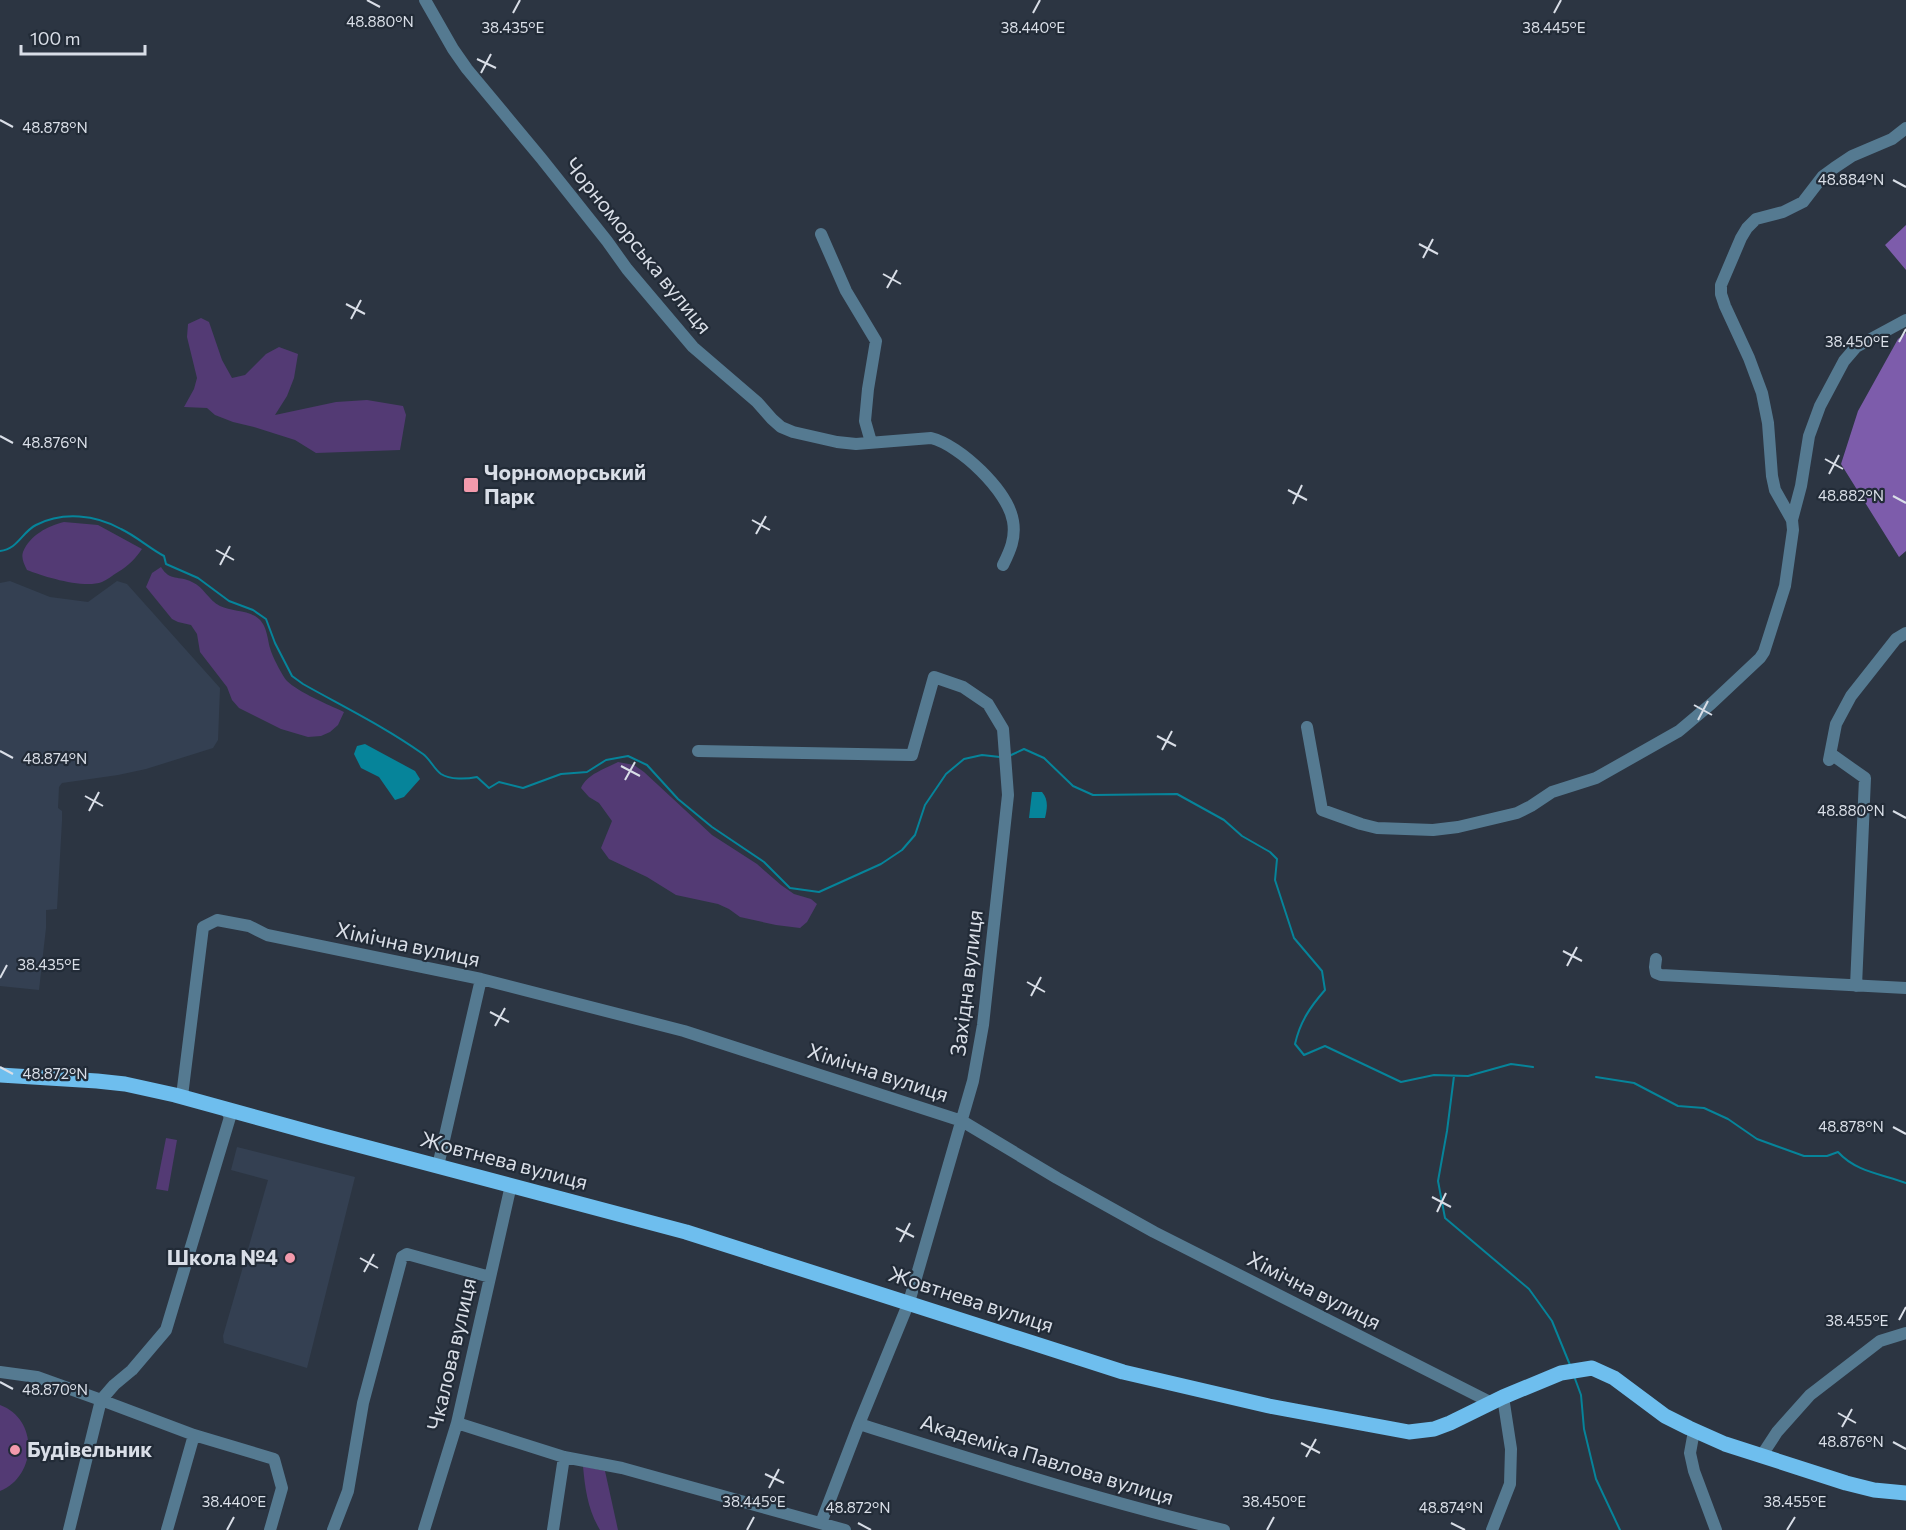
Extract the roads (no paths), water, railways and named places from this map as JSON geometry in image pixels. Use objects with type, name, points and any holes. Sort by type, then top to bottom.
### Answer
[{"type":"main road","name":"Жовтнева вулиця","points":[[0,1075],[125,1084],[182,1096],[686,1232],[1123,1372],[1269,1406],[1409,1432],[1434,1429],[1497,1400],[1572,1370],[1592,1368],[1606,1373],[1665,1416],[1725,1444],[1846,1483],[1874,1490],[1906,1493]]},
{"type":"street","name":"Чорноморська вулиця","points":[[425,0],[467,69],[542,158],[627,269],[693,347],[737,384],[781,427],[793,432],[856,444],[931,438],[963,454],[996,489],[1013,518],[1014,534],[1010,552],[1003,565]]},
{"type":"street","points":[[1792,520],[1775,490],[1768,423],[1762,393],[1749,357],[1725,306],[1721,285],[1741,238],[1756,219],[1803,202],[1823,176],[1834,168],[1852,156],[1892,139],[1906,128]]},
{"type":"street","points":[[821,234],[846,291],[876,341],[865,421],[872,442]]},
{"type":"street","points":[[1307,726],[1322,810],[1377,828],[1432,830],[1458,827],[1517,813],[1552,792],[1596,778],[1679,731],[1749,670],[1764,652],[1785,586],[1793,530],[1792,520],[1801,486],[1809,436],[1820,406],[1844,361],[1856,347],[1906,320]]},
{"type":"street","points":[[1856,986],[1865,778],[1830,757],[1836,724],[1851,696],[1896,639],[1906,633]]},
{"type":"street","name":"Західна вулиця","points":[[698,751],[912,755],[934,677],[963,687],[988,704],[1003,729],[1008,795],[983,1025],[973,1081],[909,1302],[821,1523]]},
{"type":"street","name":"Хімічна вулиця","points":[[182,1096],[203,927],[217,920],[249,926],[267,935],[481,979],[684,1031],[962,1121],[1154,1232],[1497,1400]]},
{"type":"street","points":[[1656,959],[1656,973],[1661,975],[1906,988]]},
{"type":"street","points":[[438,1166],[481,979]]},
{"type":"street","points":[[69,1530],[101,1400],[114,1384],[132,1370],[166,1330],[230,1117],[225,1108]]},
{"type":"street","name":"Чкалова вулиця","points":[[424,1530],[457,1423],[511,1185]]},
{"type":"street","points":[[333,1530],[348,1491],[363,1402],[402,1257],[406,1254],[490,1277]]},
{"type":"street","points":[[1762,1455],[1777,1432],[1810,1395],[1880,1341],[1906,1333]]},
{"type":"street","points":[[0,1372],[37,1377],[194,1435],[274,1459],[282,1488],[270,1530]]},
{"type":"street","points":[[1492,1530],[1510,1484],[1511,1449],[1497,1400]]},
{"type":"street","points":[[457,1423],[564,1457],[622,1468],[845,1530]]},
{"type":"street","name":"Академіка Павлова вулиця","points":[[859,1424],[1019,1474],[1180,1520],[1224,1530]]},
{"type":"street","points":[[1694,1431],[1690,1453],[1694,1471],[1716,1530]]},
{"type":"street","points":[[167,1530],[194,1435]]},
{"type":"street","points":[[553,1530],[564,1457]]},
{"type":"water","points":[[365,744],[415,771],[420,779],[404,797],[395,800],[379,777],[361,768],[354,754],[357,746]]},
{"type":"water","points":[[1032,792],[1042,792],[1046,798],[1045,818],[1029,818]]},
{"type":"waterway","points":[[0,551],[16,544],[36,525],[57,518],[79,516],[111,524],[164,556],[166,564],[198,578],[229,601],[253,610],[266,619],[292,676],[409,744],[425,756],[441,774],[464,779],[477,777],[489,788],[499,782],[523,788],[561,774],[587,772],[606,760],[628,756],[647,765],[678,799],[712,827],[764,862],[790,888],[819,892],[881,864],[902,850],[915,835],[925,805],[946,774],[964,759],[982,755],[1000,757]]},
{"type":"waterway","points":[[1009,756],[1024,749],[1044,758],[1073,786],[1093,795],[1177,794],[1224,820],[1242,836],[1270,852],[1277,859],[1275,880],[1294,938],[1322,971],[1325,990],[1306,1015],[1297,1036],[1295,1044],[1304,1055],[1325,1046],[1401,1082],[1434,1075],[1468,1076],[1511,1064],[1533,1067]]},
{"type":"waterway","points":[[1454,1076],[1438,1181],[1445,1218],[1529,1289],[1552,1321],[1570,1365]]},
{"type":"waterway","points":[[1596,1077],[1634,1083],[1678,1106],[1704,1108],[1728,1119],[1757,1139],[1804,1156],[1827,1156],[1838,1152],[1861,1168],[1906,1183]]},
{"type":"waterway","points":[[1574,1376],[1581,1395],[1584,1429],[1596,1479],[1620,1530]]},
{"type":"place","name":"Чорноморський Парк","points":[[471,485]]},
{"type":"place","name":"Школа №4","points":[[290,1258]]},
{"type":"place","name":"Будівельник","points":[[15,1450]]}]
